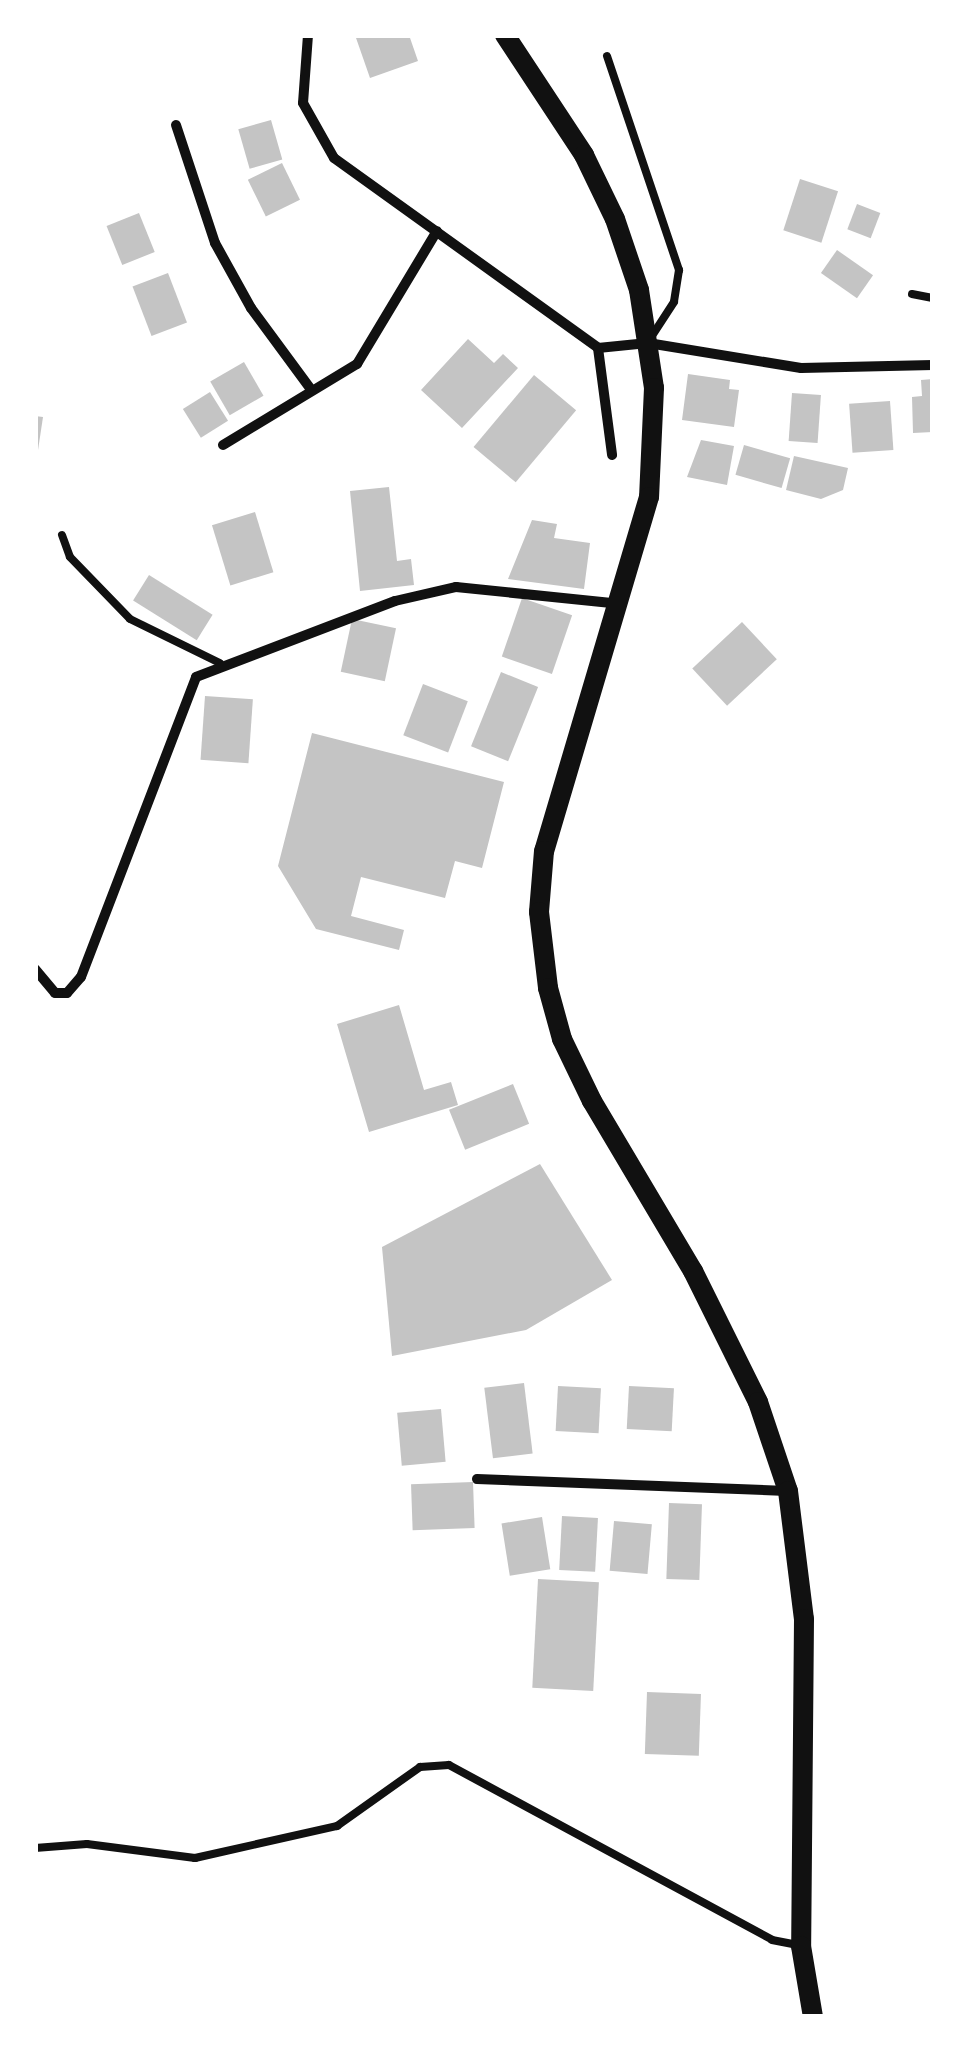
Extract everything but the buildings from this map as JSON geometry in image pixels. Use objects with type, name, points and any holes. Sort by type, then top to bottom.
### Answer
[{"type":"main road","points":[[505,35],[584,155],[614,219],[639,290],[654,388],[649,497],[622,604],[565,763],[544,851],[539,912],[548,988],[562,1040],[592,1101],[692,1271],[758,1402],[788,1491],[806,1676],[801,1946],[813,2017]]},
{"type":"street","points":[[308,35],[303,104],[334,158],[598,348],[648,343],[800,368],[933,365]]},
{"type":"street","points":[[176,125],[215,242],[251,308],[310,388]]},
{"type":"street","points":[[223,445],[310,388],[357,364],[437,232]]},
{"type":"street","points":[[598,348],[612,455]]},
{"type":"street","points":[[35,969],[56,992],[67,993],[80,977],[167,764],[196,676],[395,601],[456,587],[622,604]]},
{"type":"street","points":[[477,1479],[788,1491]]},
{"type":"lane","points":[[608,56],[679,270],[674,302],[648,343]]},
{"type":"lane","points":[[912,294],[933,298]]},
{"type":"lane","points":[[62,535],[70,557],[130,619],[220,664]]},
{"type":"lane","points":[[35,1848],[88,1844],[195,1858],[336,1826],[420,1768],[448,1765],[772,1940],[801,1946]]}]
